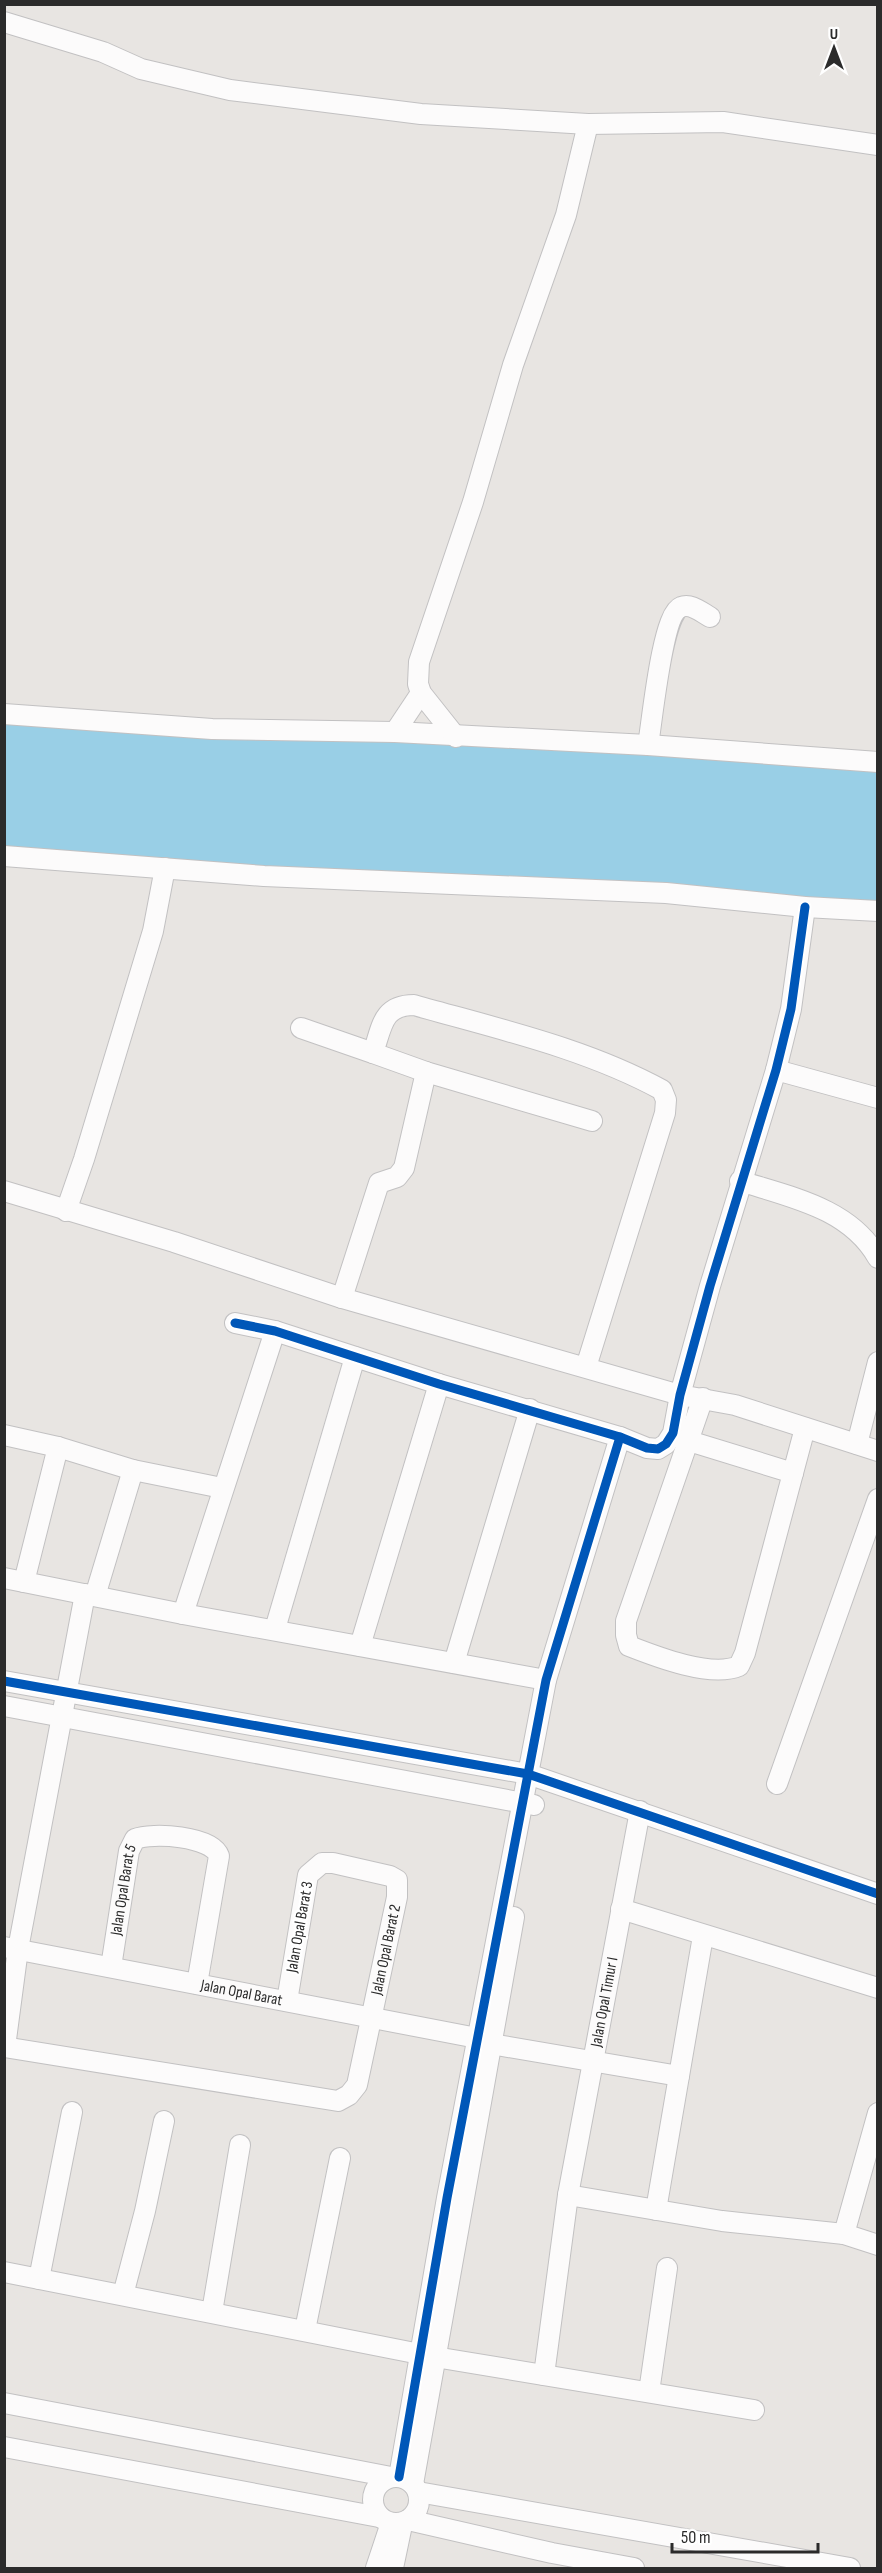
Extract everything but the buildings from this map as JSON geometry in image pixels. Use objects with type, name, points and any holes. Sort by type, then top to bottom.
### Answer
[{"type":"street","points":[[11,4],[5,22],[103,52],[141,69],[230,90],[421,114],[588,124],[723,122],[878,145]]},
{"type":"street","points":[[456,737],[421,693],[418,684],[419,662],[473,502],[513,364],[566,215],[588,124]]},
{"type":"street","points":[[648,745],[660,662],[672,613],[679,607],[690,606],[710,617]]},
{"type":"street","points":[[395,732],[421,693]]},
{"type":"street","points":[[4,714],[212,729],[395,732],[456,737],[648,745],[878,762]]},
{"type":"street","points":[[4,856],[264,876],[666,894],[805,907],[878,911]]},
{"type":"street","points":[[66,1211],[91,1137],[153,931],[165,868]]},
{"type":"street","points":[[235,1323],[275,1331],[439,1384],[620,1437],[647,1448],[658,1449],[666,1444],[673,1433],[680,1395],[740,1181],[776,1070],[791,1009],[805,907]]},
{"type":"street","points":[[373,1053],[387,1015],[395,1007],[414,1005],[567,1049],[643,1079],[662,1090],[666,1100],[665,1113],[586,1367]]},
{"type":"street","points":[[301,1028],[426,1072],[592,1121]]},
{"type":"street","points":[[776,1070],[878,1098]]},
{"type":"street","points":[[342,1298],[379,1183],[397,1177],[404,1168],[426,1072]]},
{"type":"street","points":[[740,1181],[830,1211],[856,1230],[878,1258]]},
{"type":"street","points":[[4,1191],[174,1242],[342,1298],[680,1395],[735,1405],[878,1451]]},
{"type":"street","points":[[183,1614],[222,1488],[275,1331]]},
{"type":"street","points":[[275,1629],[355,1357]]},
{"type":"street","points":[[857,1444],[878,1362]]},
{"type":"street","points":[[360,1646],[439,1384]]},
{"type":"street","points":[[704,1398],[626,1621],[629,1646],[704,1669],[727,1671],[739,1666],[745,1653],[805,1428]]},
{"type":"street","points":[[454,1663],[530,1409]]},
{"type":"street","points":[[4,1436],[58,1447],[133,1470],[222,1488]]},
{"type":"street","points":[[376,2568],[396,2520],[416,2512],[419,2502],[405,2482],[534,1776],[546,1680],[620,1437]]},
{"type":"street","points":[[689,1441],[794,1473]]},
{"type":"street","points":[[58,1447],[14,1580],[183,1614],[546,1680]]},
{"type":"street","points":[[5,2048],[11,1948],[62,1717],[65,1693],[90,1595],[133,1470]]},
{"type":"street","points":[[777,1784],[878,1499]]},
{"type":"street","points":[[4,1681],[534,1776],[878,1894]]},
{"type":"street","points":[[4,1706],[528,1803]]},
{"type":"street","name":"Jalan Opal Timur I","points":[[544,2375],[568,2195],[640,1811]]},
{"type":"street","name":"Jalan Opal Barat 5","points":[[111,1967],[129,1851],[135,1839],[156,1834],[207,1845],[218,1851],[197,1984]]},
{"type":"street","name":"Jalan Opal Barat 3","points":[[287,2001],[308,1875],[322,1863],[333,1863],[390,1876],[397,1880]]},
{"type":"street","name":"Jalan Opal Barat 2","points":[[5,2048],[338,2101],[349,2095],[357,2085],[397,1897],[397,1880]]},
{"type":"street","points":[[621,1909],[878,1988]]},
{"type":"street","points":[[656,2210],[703,1936]]},
{"type":"street","name":"Jalan Opal Barat","points":[[11,1948],[484,2041],[679,2076]]},
{"type":"street","points":[[39,2279],[72,2112]]},
{"type":"street","points":[[844,2234],[878,2113]]},
{"type":"street","points":[[123,2295],[145,2211],[164,2121]]},
{"type":"street","points":[[212,2312],[240,2145]]},
{"type":"street","points":[[306,2330],[340,2158]]},
{"type":"street","points":[[568,2195],[722,2221],[844,2234],[878,2246]]},
{"type":"street","points":[[649,2392],[666,2268]]},
{"type":"street","points":[[4,2272],[427,2355],[754,2410]]},
{"type":"street","points":[[4,2403],[840,2567]]},
{"type":"street","points":[[4,2447],[396,2520],[634,2568]]},
{"type":"street","points":[[396,2520],[372,2499],[381,2481],[405,2482]]},
{"type":"street","points":[[393,2568],[396,2520]]},
{"type":"water","points":[[4,714],[877,762],[877,911],[5,856]]},
{"type":"cycle path","points":[[235,1323],[275,1331],[439,1384],[620,1437],[647,1448],[658,1449],[666,1444],[673,1433],[680,1395],[710,1286],[776,1070],[791,1009],[805,907]]},
{"type":"cycle path","points":[[399,2477],[447,2198],[546,1680],[620,1437]]},
{"type":"cycle path","points":[[4,1681],[528,1774],[878,1894]]}]
